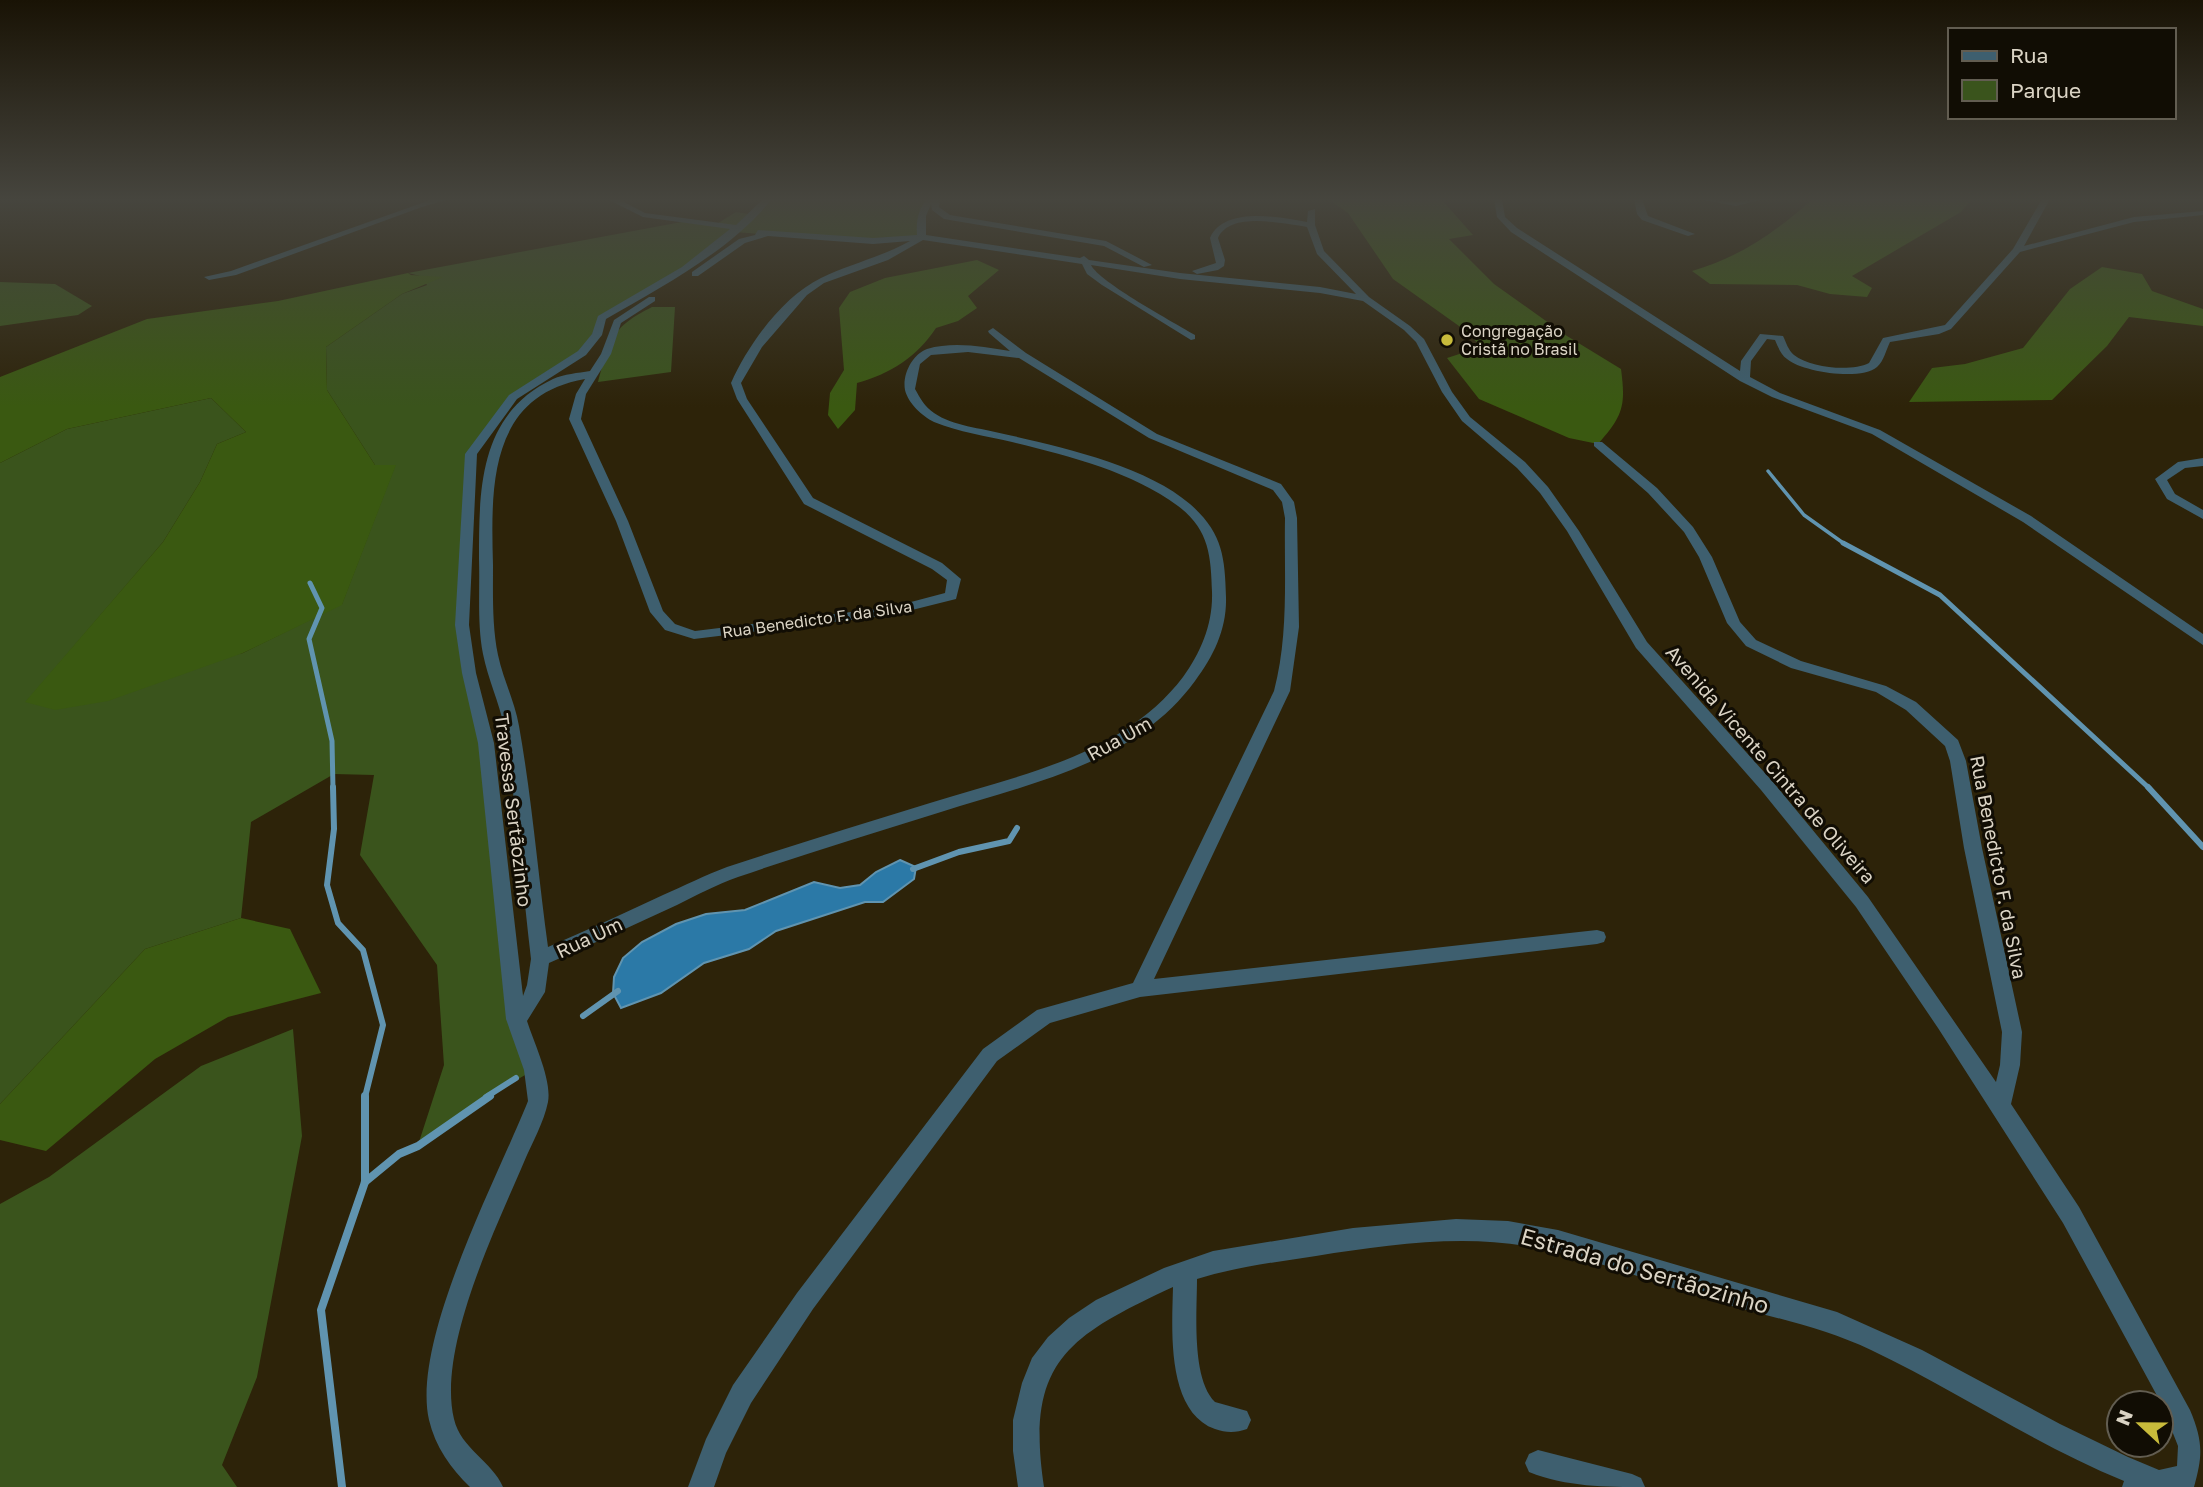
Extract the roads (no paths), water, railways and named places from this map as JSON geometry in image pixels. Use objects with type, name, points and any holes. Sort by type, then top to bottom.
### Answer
[{"type":"street","points":[[209,277],[246,268]]},
{"type":"street","name":"Travessa Sertãozinho","points":[[490,1487],[460,1460],[441,1418],[438,1374],[453,1317],[538,1101],[534,1069],[516,1019],[486,743],[469,673],[462,625],[471,453],[513,397],[582,353],[597,335],[601,318],[686,268]]},
{"type":"street","name":"Rua Benedicto F. da Silva","points":[[703,268],[645,302],[617,322],[606,354],[581,394],[575,419],[622,521],[657,612],[670,627],[694,635],[892,611],[951,596],[954,579],[937,566],[808,501],[742,399],[736,383],[741,368],[760,344],[812,287],[832,276],[855,268]]},
{"type":"street","points":[[1088,268],[1105,283],[1191,337]]},
{"type":"street","points":[[1137,268],[1180,276],[1320,290],[1366,299]]},
{"type":"street","name":"Avenida Vicente Cintra de Oliveira","points":[[1172,268],[1190,271],[1213,268]]},
{"type":"street","name":"Avenida Vicente Cintra de Oliveira","points":[[1336,268],[1366,299],[1407,328],[1420,341],[1447,393],[1466,419],[1521,465],[1553,501],[1641,645],[1767,786],[1862,902],[2000,1105],[2071,1215],[2181,1419],[2191,1446],[2191,1463],[2185,1478],[2148,1485]]},
{"type":"street","points":[[1573,268],[1744,379],[1776,395],[1860,425],[1918,454],[2045,530],[2203,642]]},
{"type":"street","points":[[1744,379],[1746,361],[1760,341],[1769,335],[1779,338],[1787,355],[1811,365],[1853,370],[1870,367],[1887,340],[1930,333],[1948,327],[2001,268]]},
{"type":"street","name":"Rua Um","points":[[993,331],[1022,355],[1153,436],[1277,487],[1288,502],[1290,510],[1292,640],[1290,663],[1282,691],[1140,989]]},
{"type":"street","name":"Rua Um","points":[[516,1019],[531,1004],[538,990],[540,959],[725,874],[1040,775],[1093,755],[1139,730],[1168,707],[1186,686],[1214,638],[1220,604],[1215,545],[1204,524],[1168,494],[1149,483],[1069,455],[934,419],[922,411],[910,389],[917,359],[927,352],[958,349],[1022,355]]},
{"type":"street","points":[[540,959],[511,724],[491,656],[487,630],[485,501],[489,468],[503,432],[519,410],[542,390],[559,380],[593,374]]},
{"type":"street","name":"Rua Benedicto F. da Silva","points":[[1598,444],[1677,513],[1714,570],[1734,625],[1749,641],[1768,653],[1881,689],[1897,697],[1941,732],[1951,744],[1958,761],[1973,848],[2012,1032],[2010,1065],[2000,1105]]},
{"type":"street","points":[[2203,462],[2182,466],[2161,479],[2162,488],[2170,496],[2203,515]]},
{"type":"street","points":[[701,1487],[715,1448],[742,1394],[805,1301],[990,1055],[1044,1016],[1140,989],[1597,937]]},
{"type":"street","name":"Estrada do Sertãozinho","points":[[1031,1487],[1025,1460],[1024,1415],[1044,1360],[1062,1338],[1086,1317],[1185,1270],[1253,1255],[1384,1234],[1457,1230],[1510,1232],[1574,1246],[1812,1317],[1875,1339],[1946,1375],[2046,1433],[2148,1485]]},
{"type":"street","points":[[1185,1270],[1186,1348],[1196,1397],[1204,1409],[1215,1416],[1238,1420]]},
{"type":"street","points":[[1538,1464],[1632,1487]]},
{"type":"water","points":[[900,860],[916,867],[914,879],[883,902],[865,902],[776,931],[749,949],[704,963],[661,993],[621,1008],[613,993],[614,977],[623,958],[642,942],[676,924],[706,914],[745,910],[814,882],[840,888],[860,885],[876,872]]},
{"type":"waterway","points":[[1768,471],[1804,515],[1844,543]]},
{"type":"waterway","points":[[1844,543],[1940,595],[2149,788]]},
{"type":"waterway","points":[[310,583],[322,608],[309,639],[332,741],[333,789]]},
{"type":"waterway","points":[[333,787],[334,829],[327,885],[338,923],[363,950],[383,1025],[365,1097]]},
{"type":"waterway","points":[[2149,788],[2203,847]]},
{"type":"waterway","points":[[913,869],[959,852],[1009,841],[1017,828]]},
{"type":"waterway","points":[[583,1016],[618,991]]},
{"type":"waterway","points":[[486,1097],[516,1078]]},
{"type":"waterway","points":[[365,1182],[399,1154],[418,1146],[490,1096]]},
{"type":"waterway","points":[[365,1097],[365,1182]]},
{"type":"waterway","points":[[342,1487],[321,1310],[365,1182]]},
{"type":"place","name":"Congregação Cristã no Brasil","points":[[1447,340]]}]
